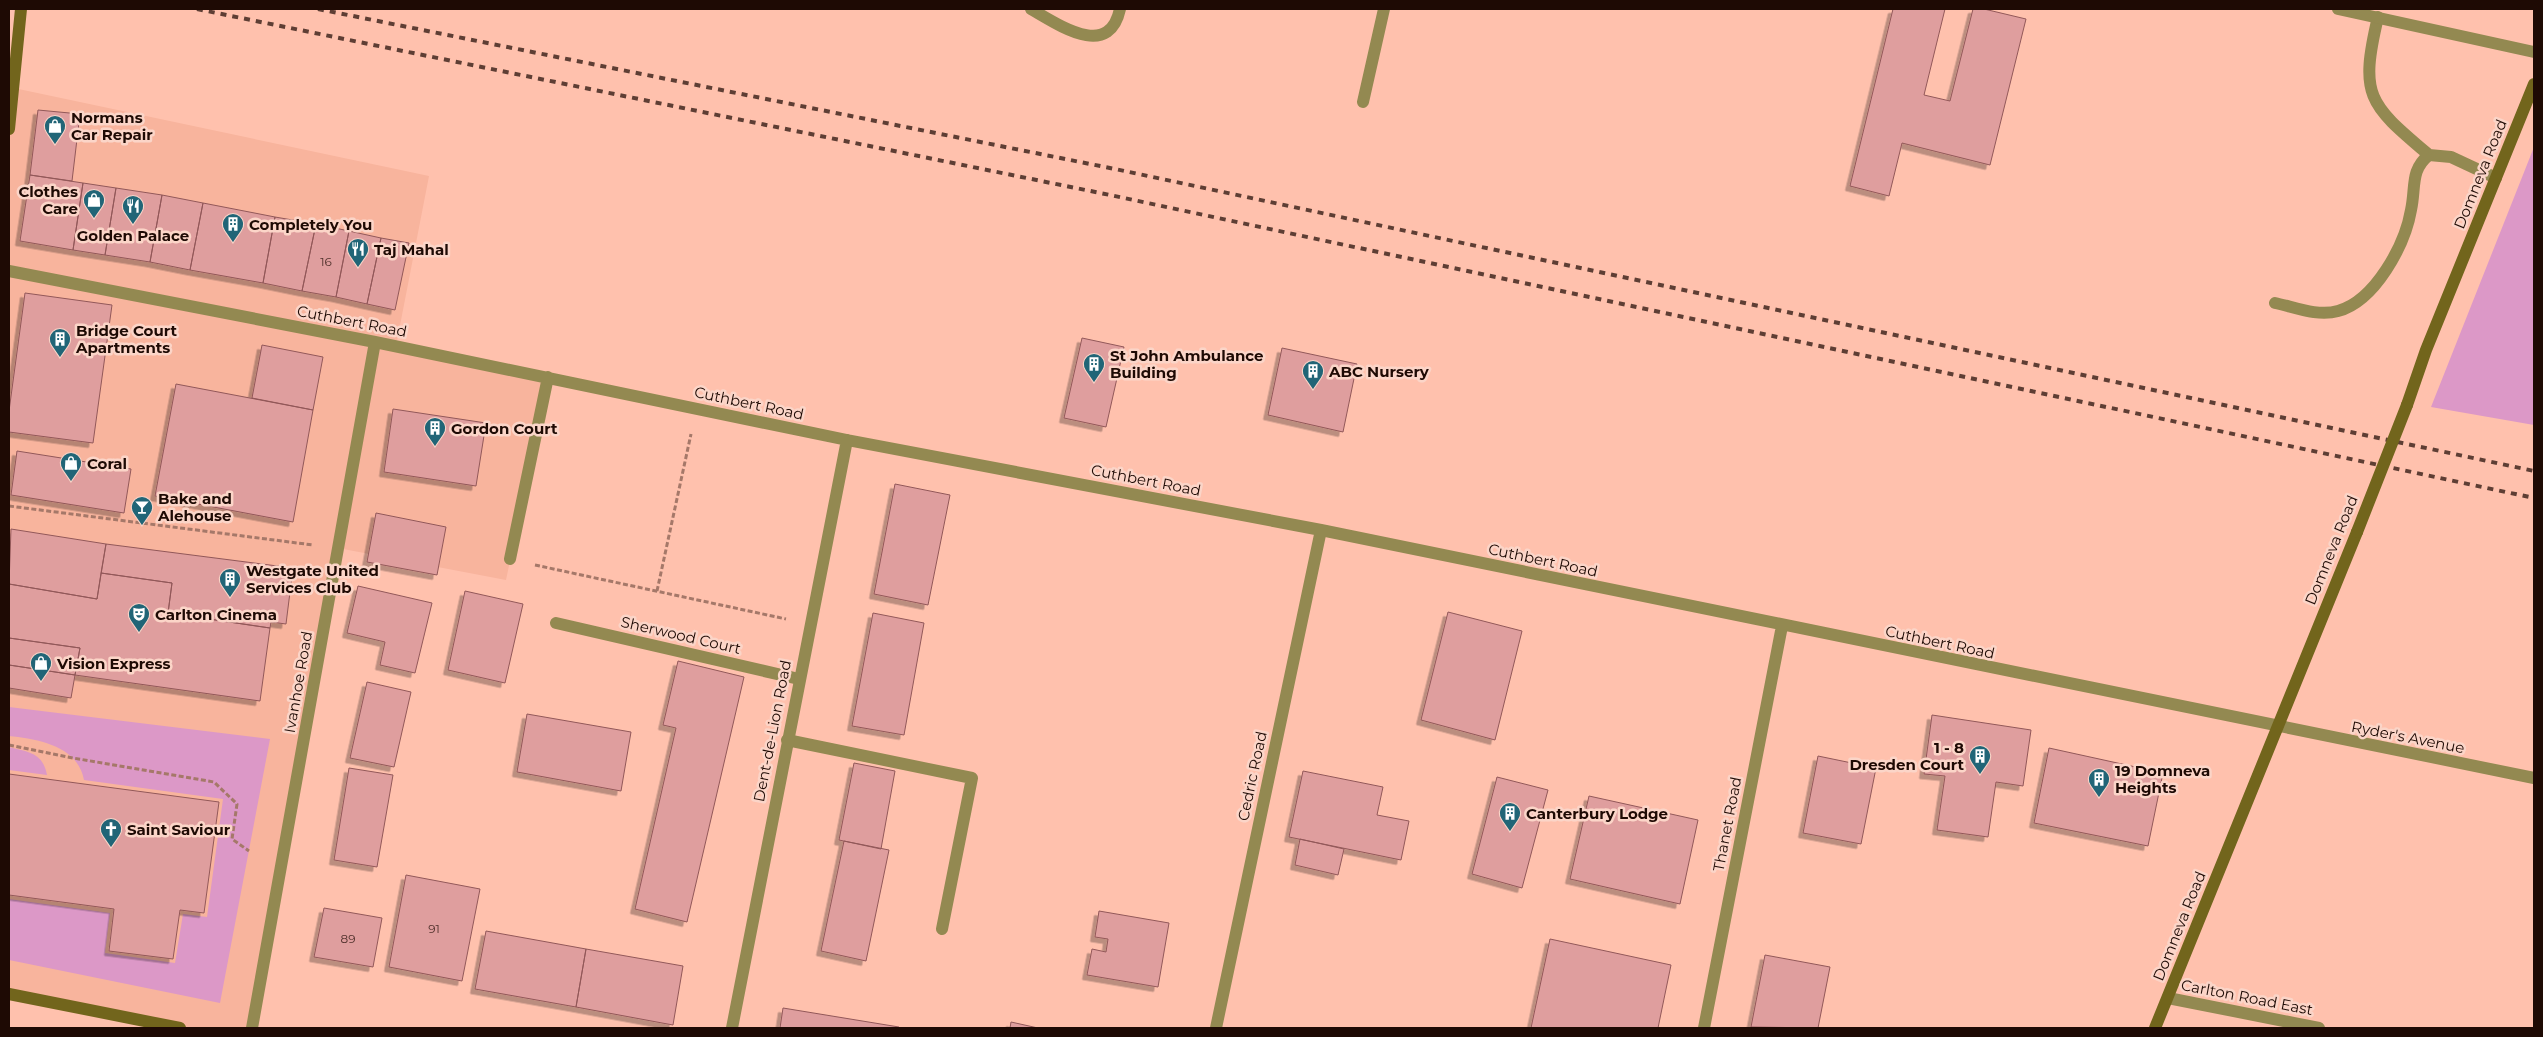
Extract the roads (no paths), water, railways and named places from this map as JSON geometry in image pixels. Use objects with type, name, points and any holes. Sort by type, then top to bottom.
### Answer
[{"type":"street","points":[[9,129],[21,9]]},
{"type":"street","points":[[1031,9],[1078,34],[1094,36],[1106,34],[1112,28],[1120,9]]},
{"type":"street","points":[[1363,102],[1384,9]]},
{"type":"street","points":[[2338,9],[2534,52]]},
{"type":"street","points":[[2378,17],[2367,71],[2371,94],[2382,112],[2429,155],[2451,157],[2496,178]]},
{"type":"street","name":"Domneva Road","points":[[2155,1028],[2357,532],[2407,405],[2426,350],[2534,84]]},
{"type":"street","points":[[2275,303],[2320,313],[2338,312],[2366,295],[2398,250],[2412,209],[2415,172],[2419,163],[2429,155]]},
{"type":"street","name":"Cuthbert Road","points":[[9,271],[376,342],[847,440],[1321,530],[2276,727]]},
{"type":"street","name":"Ivanhoe Road","points":[[252,1028],[376,342]]},
{"type":"street","points":[[510,560],[548,377]]},
{"type":"street","name":"Dent-de-Lion Road","points":[[732,1028],[847,440]]},
{"type":"street","name":"Cedric Road","points":[[1216,1028],[1321,530]]},
{"type":"street","name":"Sherwood Court","points":[[556,623],[799,679]]},
{"type":"street","name":"Thanet Road","points":[[1704,1028],[1782,626]]},
{"type":"street","name":"Ryder's Avenue","points":[[2276,727],[2534,778]]},
{"type":"street","points":[[787,740],[972,778],[942,929]]},
{"type":"street","points":[[9,994],[180,1028]]},
{"type":"street","name":"Carlton Road East","points":[[2168,998],[2319,1028]]},
{"type":"railway","points":[[197,9],[1110,195],[2534,498]]},
{"type":"railway","points":[[318,9],[1115,169],[2534,471]]},
{"type":"place","name":"Normans Car Repair","points":[[55,145]]},
{"type":"place","name":"Clothes Care","points":[[94,219]]},
{"type":"place","name":"Golden Palace","points":[[133,225]]},
{"type":"place","name":"Completely You","points":[[233,243]]},
{"type":"place","name":"Taj Mahal","points":[[358,268]]},
{"type":"place","name":"Bridge Court Apartments","points":[[60,358]]},
{"type":"place","name":"St John Ambulance Building","points":[[1094,383]]},
{"type":"place","name":"ABC Nursery","points":[[1313,390]]},
{"type":"place","name":"Gordon Court","points":[[435,447]]},
{"type":"place","name":"Coral","points":[[71,482]]},
{"type":"place","name":"Bake and Alehouse","points":[[142,526]]},
{"type":"place","name":"Westgate United Services Club","points":[[230,598]]},
{"type":"place","name":"Carlton Cinema","points":[[139,633]]},
{"type":"place","name":"Vision Express","points":[[41,682]]},
{"type":"place","name":"1 - 8 Dresden Court","points":[[1980,775]]},
{"type":"place","name":"19 Domneva Heights","points":[[2099,798]]},
{"type":"place","name":"Canterbury Lodge","points":[[1510,832]]},
{"type":"place","name":"Saint Saviour","points":[[111,848]]}]
